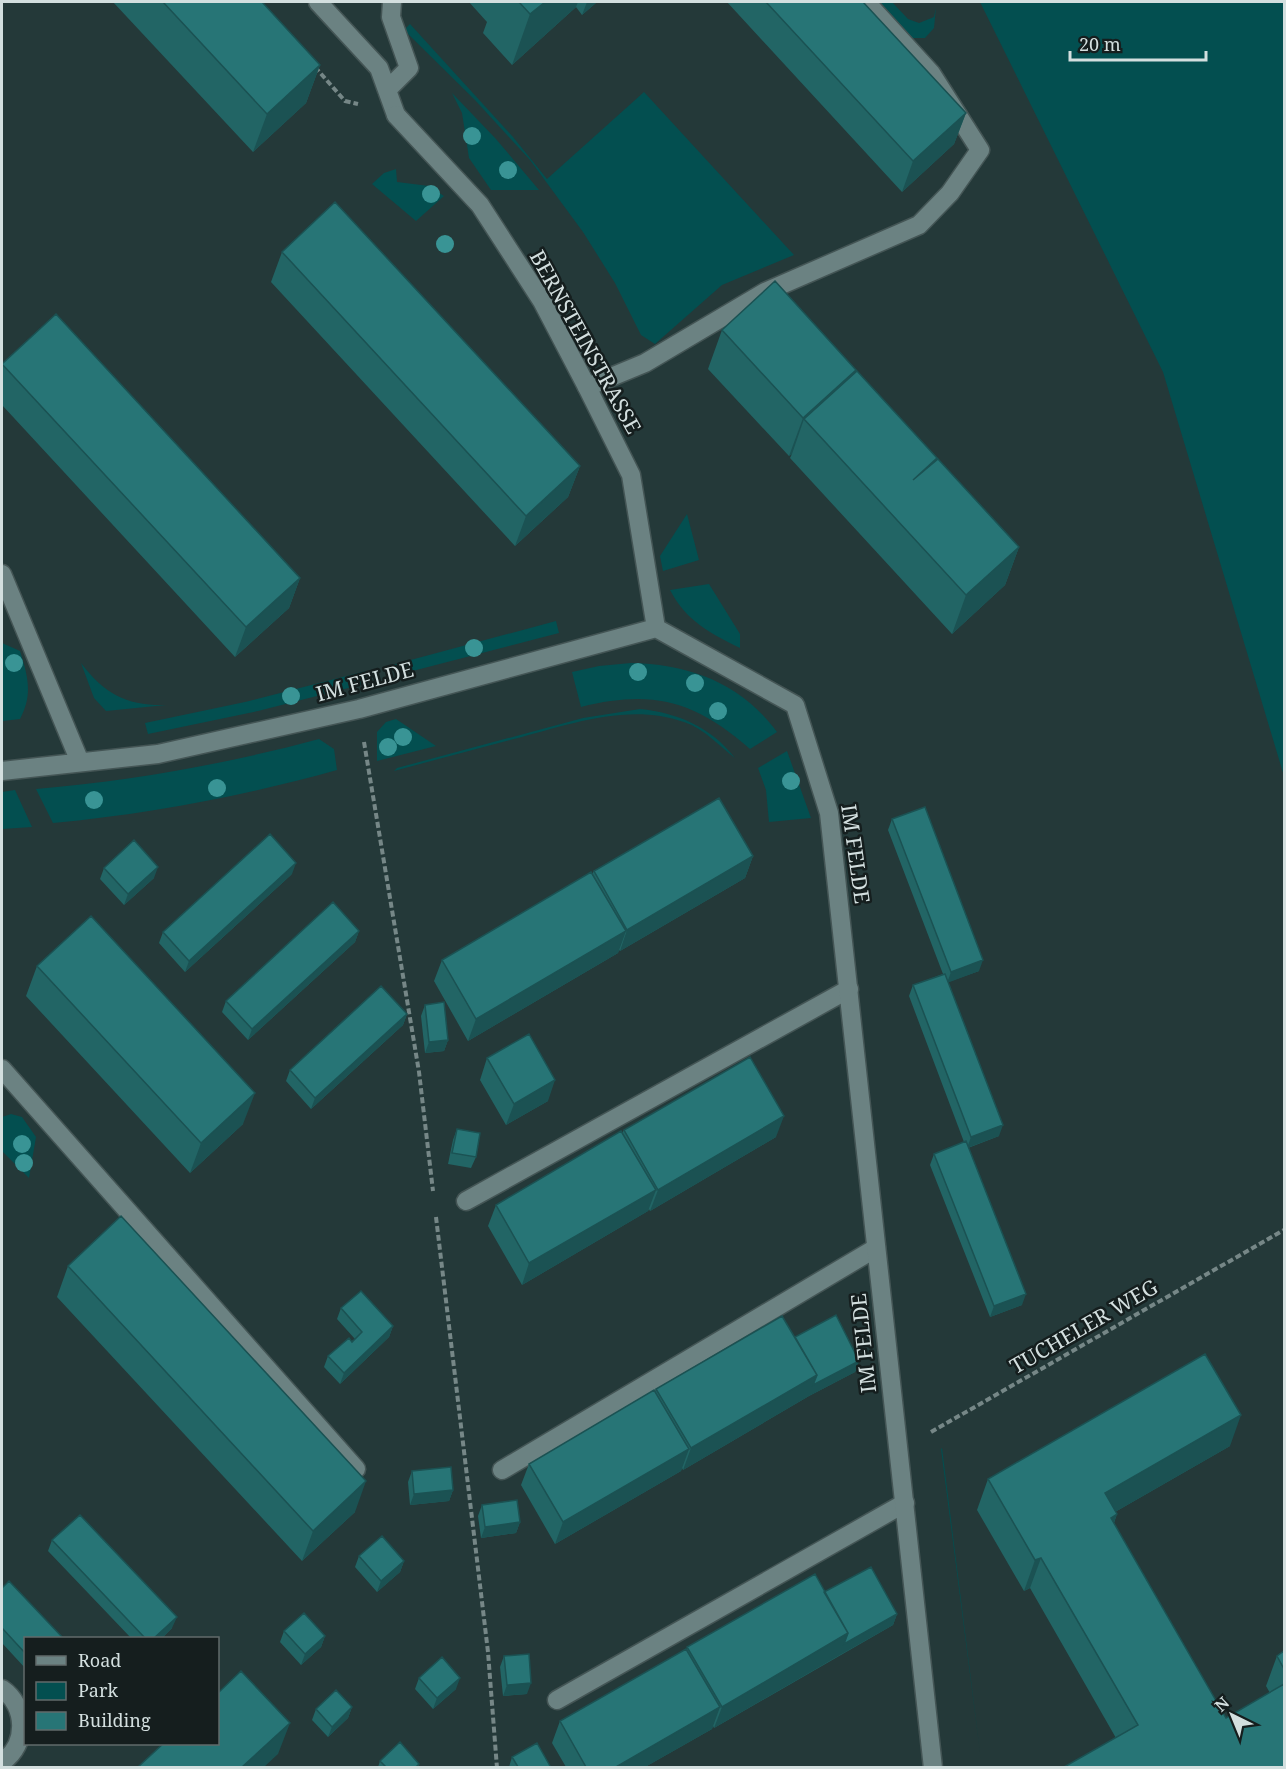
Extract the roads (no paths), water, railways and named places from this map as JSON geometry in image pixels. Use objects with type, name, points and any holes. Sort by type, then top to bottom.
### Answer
[{"type":"street","points":[[318,2],[379,68],[387,90],[409,68],[391,17],[392,2]]},
{"type":"street","points":[[587,387],[645,363],[765,292],[919,225],[950,193],[980,150],[931,73],[866,2]]},
{"type":"street","name":"BERNSTEINSTRASSE","points":[[387,90],[396,115],[480,205],[542,301],[587,387],[631,475],[656,628]]},
{"type":"street","points":[[765,292],[789,317]]},
{"type":"street","points":[[2,574],[80,762]]},
{"type":"street","name":"IM FELDE","points":[[2,771],[158,754],[359,709],[656,628],[795,705],[829,813],[933,1767]]},
{"type":"street","points":[[466,1201],[849,989]]},
{"type":"street","points":[[2,1069],[356,1469]]},
{"type":"street","points":[[502,1470],[876,1248]]},
{"type":"street","points":[[557,1700],[905,1503]]},
{"type":"street","points":[[2,1689],[9,1694],[19,1708],[22,1726],[18,1743],[2,1762]]}]
